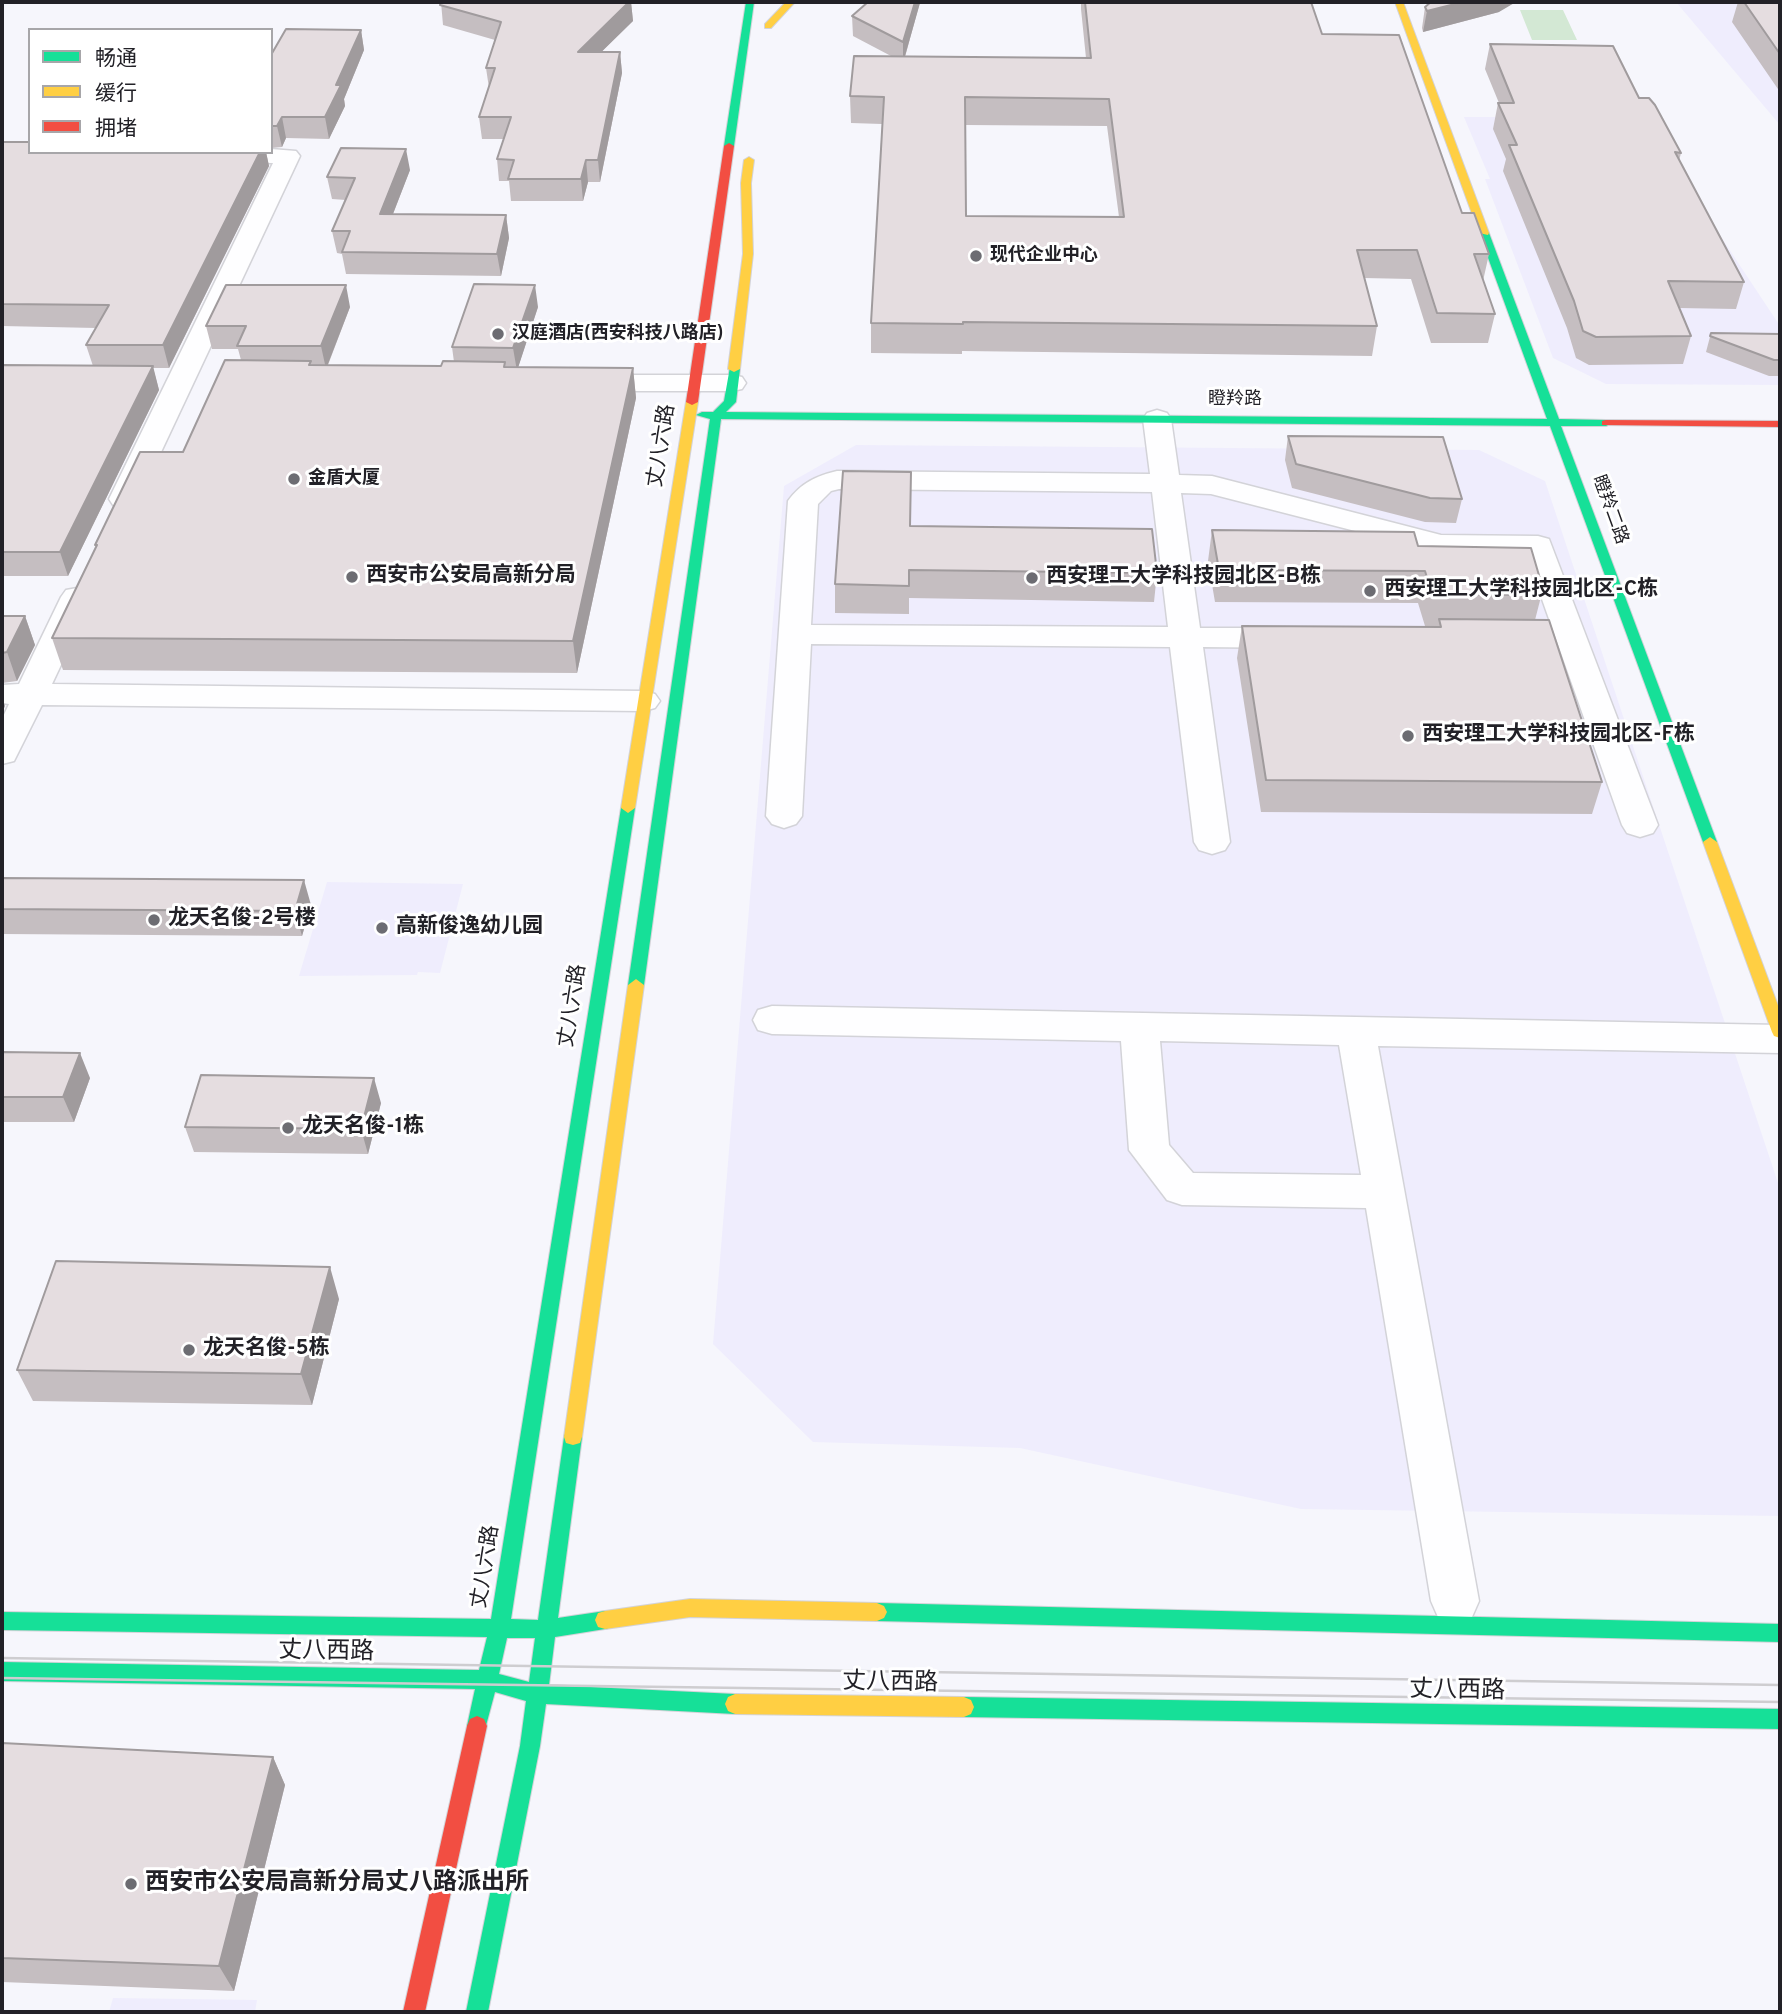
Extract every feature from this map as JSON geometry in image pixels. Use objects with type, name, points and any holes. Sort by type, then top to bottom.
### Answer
[{"type":"main road","points":[[731,2],[749,9]]},
{"type":"main road","points":[[772,2],[768,32],[791,2]]},
{"type":"main road","name":"瞪羚二路","points":[[1399,2],[1780,1032]]},
{"type":"main road","name":"丈八六路","points":[[414,2012],[499,1629],[692,400],[749,9]]},
{"type":"main road","points":[[477,2012],[530,1746],[716,415],[731,393],[748,254],[746,183],[751,144]]},
{"type":"main road","name":"瞪羚路","points":[[731,393],[1780,424]]},
{"type":"main road","name":"瞪羚路","points":[[692,400],[716,415],[1157,419],[1780,411]]},
{"type":"main road","name":"丈八西路","points":[[2,1621],[547,1629],[690,1608],[1780,1633]]},
{"type":"main road","name":"丈八西路","points":[[2,1671],[486,1680],[536,1695],[687,1703],[1780,1719]]},
{"type":"street","points":[[115,518],[288,156],[193,155]]},
{"type":"street","points":[[154,379],[209,380]]},
{"type":"street","points":[[556,382],[692,400],[731,393]]},
{"type":"street","points":[[1157,419],[1212,842]]},
{"type":"street","points":[[784,816],[803,501],[821,485],[837,480],[1166,483],[1212,485],[1441,544],[1538,545],[1559,640],[1640,825]]},
{"type":"street","points":[[2,753],[16,694],[90,569]]},
{"type":"street","points":[[795,634],[1324,638]]},
{"type":"street","points":[[16,694],[643,701]]},
{"type":"street","points":[[772,1020],[1780,1038]]},
{"type":"street","points":[[1139,1025],[1149,1150],[1182,1189],[1385,1192]]},
{"type":"street","points":[[1356,1030],[1455,1601]]},
{"type":"shaded area","points":[[1676,2],[1780,2],[1780,125]]},
{"type":"shaded area","points":[[1464,117],[1637,117],[1684,181],[1780,326],[1780,385],[1606,384],[1553,358],[1485,179],[1490,179]]},
{"type":"shaded area","points":[[856,445],[1479,450],[1545,481],[1780,1189],[1780,1516],[1301,1509],[1020,1448],[813,1442],[713,1344],[784,486]]},
{"type":"shaded area","name":"高新俊逸幼儿园","points":[[327,882],[463,884],[440,973],[299,976]]},
{"type":"shaded area","points":[[113,1998],[257,2000],[255,2012],[109,2012]]},
{"type":"green space","points":[[1520,10],[1563,10],[1577,40],[1532,40]]},
{"type":"building","points":[[441,2],[629,2],[578,52],[620,52],[598,160],[586,160],[581,179],[508,179],[514,160],[497,159],[511,117],[479,117],[495,68],[486,68],[501,22],[440,5]]},
{"type":"building","points":[[868,2],[915,2],[903,42],[852,16]]},
{"type":"building","points":[[1085,2],[1311,2],[1322,34],[1399,35],[1462,213],[1474,213],[1489,254],[1474,254],[1495,314],[1437,313],[1417,250],[1357,250],[1377,326],[871,323],[884,97],[850,96],[854,56],[1091,58]],"holes":[[[965,97],[1109,99],[1124,217],[966,216]]]},
{"type":"building","points":[[1431,2],[1463,2],[1427,11],[1425,7]]},
{"type":"building","points":[[1744,2],[1780,2],[1780,54]]},
{"type":"building","points":[[286,29],[361,30],[336,85],[341,85],[325,117],[282,117],[277,126],[273,126],[273,52]]},
{"type":"building","points":[[1490,44],[1613,46],[1639,98],[1649,98],[1655,105],[1681,153],[1675,152],[1744,282],[1668,281],[1691,336],[1596,337],[1583,331],[1574,301],[1509,145],[1517,145],[1498,103],[1514,103]]},
{"type":"building","points":[[2,142],[28,142],[28,154],[259,154],[163,345],[86,345],[109,305],[2,304]]},
{"type":"building","points":[[341,148],[406,149],[380,214],[506,215],[497,254],[342,252],[350,231],[332,231],[355,178],[327,177]]},
{"type":"building","points":[[474,284],[535,285],[513,348],[452,347]]},
{"type":"building","points":[[226,285],[346,285],[321,346],[237,346],[246,326],[206,326]]},
{"type":"building","points":[[1711,333],[1780,334],[1780,360],[1710,336]]},
{"type":"building","name":"西安市公安局高新分局","points":[[225,360],[311,361],[309,365],[441,366],[443,361],[505,362],[504,367],[633,368],[573,641],[52,638],[140,452],[183,452]]},
{"type":"building","points":[[2,365],[153,366],[60,552],[2,552]]},
{"type":"building","points":[[1288,436],[1443,437],[1462,499],[1430,498],[1296,464]]},
{"type":"building","points":[[843,471],[911,472],[910,526],[1152,529],[1157,573],[909,570],[909,586],[835,584]]},
{"type":"building","points":[[1212,530],[1414,532],[1418,546],[1531,548],[1543,589],[1538,589],[1540,595],[1432,594],[1425,571],[1219,570]]},
{"type":"building","points":[[2,616],[25,616],[7,652],[2,653]]},
{"type":"building","name":"西安理工大学科技园北区-F栋","points":[[1439,619],[1549,620],[1602,782],[1266,780],[1242,626],[1441,627]]},
{"type":"building","points":[[2,878],[304,880],[295,911],[2,909]]},
{"type":"building","points":[[2,1052],[80,1053],[63,1097],[2,1097]]},
{"type":"building","points":[[201,1075],[374,1078],[361,1129],[185,1127]]},
{"type":"building","name":"龙天名俊-5栋","points":[[56,1261],[330,1267],[301,1374],[17,1370]]},
{"type":"building","name":"西安市公安局高新分局丈八路派出所","points":[[2,1743],[273,1757],[219,1966],[2,1958]]},
{"type":"tram line","points":[[2,1658],[1780,1685]]},
{"type":"tram line","points":[[2,1678],[1780,1702]]},
{"type":"traffic: fast","points":[[729,146],[750,2]]},
{"type":"traffic: fast","points":[[1484,233],[1710,842]]},
{"type":"traffic: fast","points":[[636,985],[716,415],[730,402],[734,369]]},
{"type":"traffic: fast","points":[[702,415],[1606,423]]},
{"type":"traffic: fast","points":[[477,1726],[499,1629],[628,808]]},
{"type":"traffic: fast","points":[[477,2012],[530,1746],[573,1437]]},
{"type":"traffic: fast","points":[[877,1612],[1780,1633]]},
{"type":"traffic: fast","points":[[2,1621],[546,1629],[605,1620]]},
{"type":"traffic: fast","points":[[2,1671],[486,1680],[536,1694],[735,1704]]},
{"type":"traffic: fast","points":[[964,1707],[1780,1719]]},
{"type":"traffic: slow","points":[[768,26],[791,2]]},
{"type":"traffic: slow","points":[[1399,2],[1484,233]]},
{"type":"traffic: slow","points":[[734,369],[748,254],[746,183],[749,160]]},
{"type":"traffic: slow","points":[[628,808],[692,402]]},
{"type":"traffic: slow","points":[[1710,842],[1780,1032]]},
{"type":"traffic: slow","points":[[573,1437],[636,985]]},
{"type":"traffic: slow","points":[[605,1620],[690,1608],[877,1612]]},
{"type":"traffic: slow","points":[[735,1704],[964,1707]]},
{"type":"traffic: jam","points":[[692,402],[729,146]]},
{"type":"traffic: jam","points":[[1606,423],[1780,424]]},
{"type":"traffic: jam","points":[[414,2012],[477,1726]]},
{"type":"place","name":"现代企业中心","points":[[976,256]]},
{"type":"place","name":"汉庭酒店(西安科技八路店)","points":[[498,334]]},
{"type":"place","name":"金盾大厦","points":[[294,479]]},
{"type":"place","name":"西安市公安局高新分局","points":[[352,577]]},
{"type":"place","name":"西安理工大学科技园北区-B栋","points":[[1032,578]]},
{"type":"place","name":"西安理工大学科技园北区-C栋","points":[[1370,591]]},
{"type":"place","name":"西安理工大学科技园北区-F栋","points":[[1408,736]]},
{"type":"place","name":"龙天名俊-2号楼","points":[[154,920]]},
{"type":"place","name":"高新俊逸幼儿园","points":[[382,928]]},
{"type":"place","name":"龙天名俊-1栋","points":[[288,1128]]},
{"type":"place","name":"龙天名俊-5栋","points":[[189,1350]]},
{"type":"place","name":"西安市公安局高新分局丈八路派出所","points":[[131,1884]]}]
